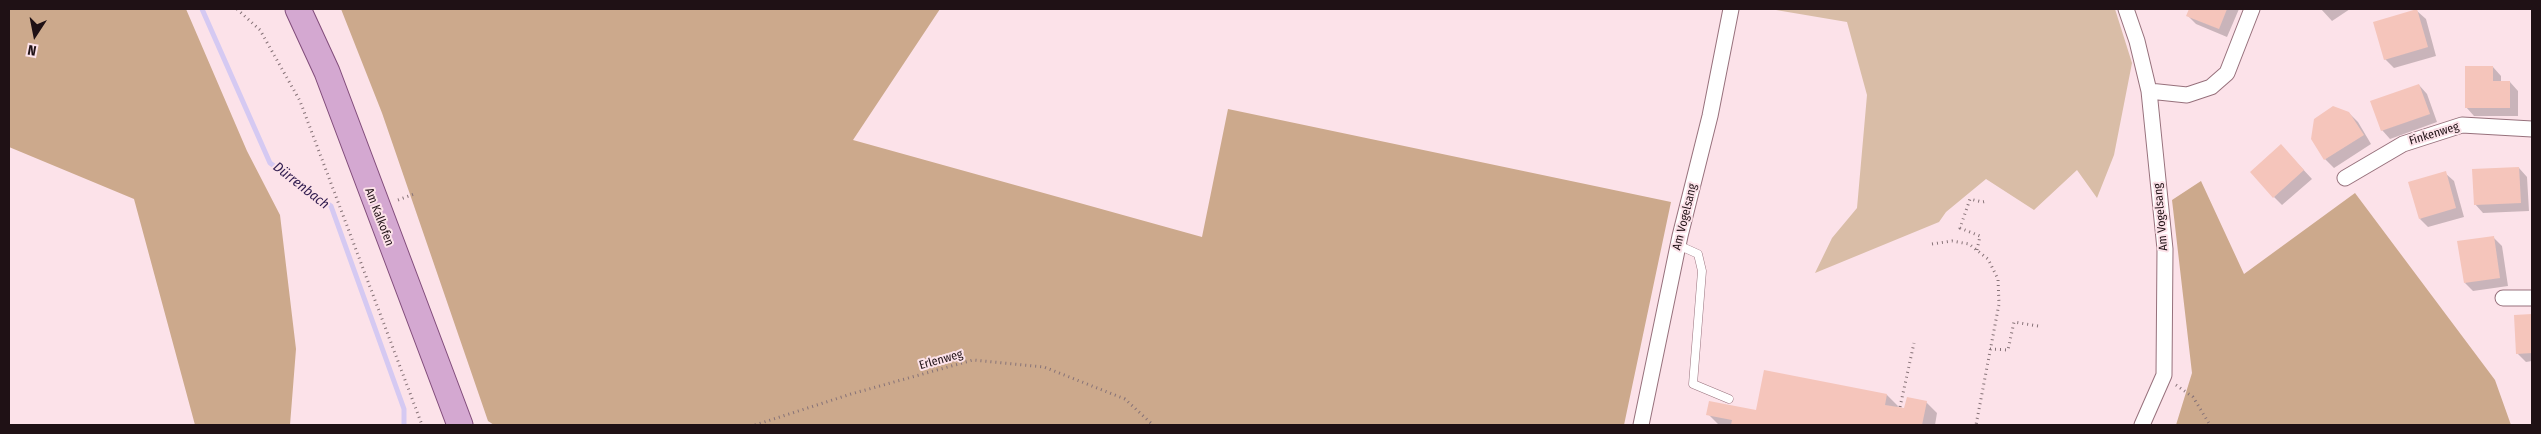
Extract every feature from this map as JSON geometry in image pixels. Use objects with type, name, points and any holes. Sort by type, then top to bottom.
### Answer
[{"type":"main road","name":"Am Kalkofen","points":[[298,9],[326,72],[460,425]]},
{"type":"street","name":"Am Vogelsang","points":[[1641,425],[1678,245],[1710,116],[1731,9]]},
{"type":"street","name":"Am Vogelsang","points":[[2126,9],[2149,90],[2165,249],[2164,375],[2142,425]]},
{"type":"street","points":[[2149,90],[2186,95],[2211,87],[2227,73],[2252,9]]},
{"type":"street","name":"Finkenweg","points":[[2345,178],[2403,144],[2462,125],[2532,129]]},
{"type":"street","points":[[2503,298],[2532,298]]},
{"type":"lane","points":[[1678,245],[1698,254],[1702,271],[1693,384],[1728,400]]},
{"type":"path","points":[[237,9],[260,30],[300,100],[422,425]]},
{"type":"path","points":[[1977,250],[1980,236],[1960,228],[1970,199],[1982,202],[1988,201]]},
{"type":"path","points":[[1932,244],[1952,240],[1969,244],[1988,258],[1998,279],[1999,304],[1976,425]]},
{"type":"path","points":[[1990,349],[2008,350],[2014,322],[2038,326]]},
{"type":"path","points":[[1900,408],[1914,343]]},
{"type":"path","name":"Erlenweg","points":[[754,425],[851,394],[973,360],[1044,367],[1125,400],[1153,425]]},
{"type":"path","points":[[2164,375],[2193,397],[2210,425]]},
{"type":"shaded area","points":[[9,9],[186,9],[247,151],[280,215],[296,349],[290,425],[195,425],[134,199],[9,147]]},
{"type":"shaded area","points":[[341,9],[940,9],[853,140],[1202,237],[1228,109],[1671,202],[1624,425],[494,425],[488,421],[382,113]]},
{"type":"shaded area","points":[[1770,9],[2115,9],[2132,63],[2114,155],[2097,198],[2077,170],[2034,210],[1986,179],[1946,212],[1939,222],[1815,273],[1832,238],[1857,208],[1867,95],[1847,22]]},
{"type":"shaded area","points":[[2201,181],[2244,274],[2355,193],[2495,380],[2511,425],[2176,425],[2192,373],[2172,200]]},
{"type":"building","points":[[2189,9],[2227,9],[2219,29],[2186,16]]},
{"type":"building","points":[[2417,9],[2428,47],[2384,60],[2373,22]]},
{"type":"building","points":[[2465,66],[2493,66],[2493,81],[2510,81],[2510,108],[2465,108]]},
{"type":"building","points":[[2419,84],[2430,114],[2381,131],[2370,101]]},
{"type":"building","points":[[2333,106],[2349,112],[2364,135],[2324,160],[2311,139],[2314,119]]},
{"type":"building","points":[[2281,144],[2304,170],[2273,198],[2250,172]]},
{"type":"building","points":[[2519,167],[2521,203],[2474,205],[2472,169]]},
{"type":"building","points":[[2446,171],[2456,208],[2419,219],[2408,182]]},
{"type":"building","points":[[2494,236],[2500,278],[2464,283],[2457,241]]},
{"type":"building","points":[[2532,314],[2532,353],[2516,354],[2514,315]]},
{"type":"building","points":[[1764,370],[1887,394],[1885,405],[1904,408],[1907,397],[1927,401],[1922,425],[1731,425],[1732,420],[1706,415],[1709,401],[1756,410]]},
{"type":"waterway","name":"Dürrenbach","points":[[202,9],[270,163],[331,206],[404,409],[404,425]]}]
